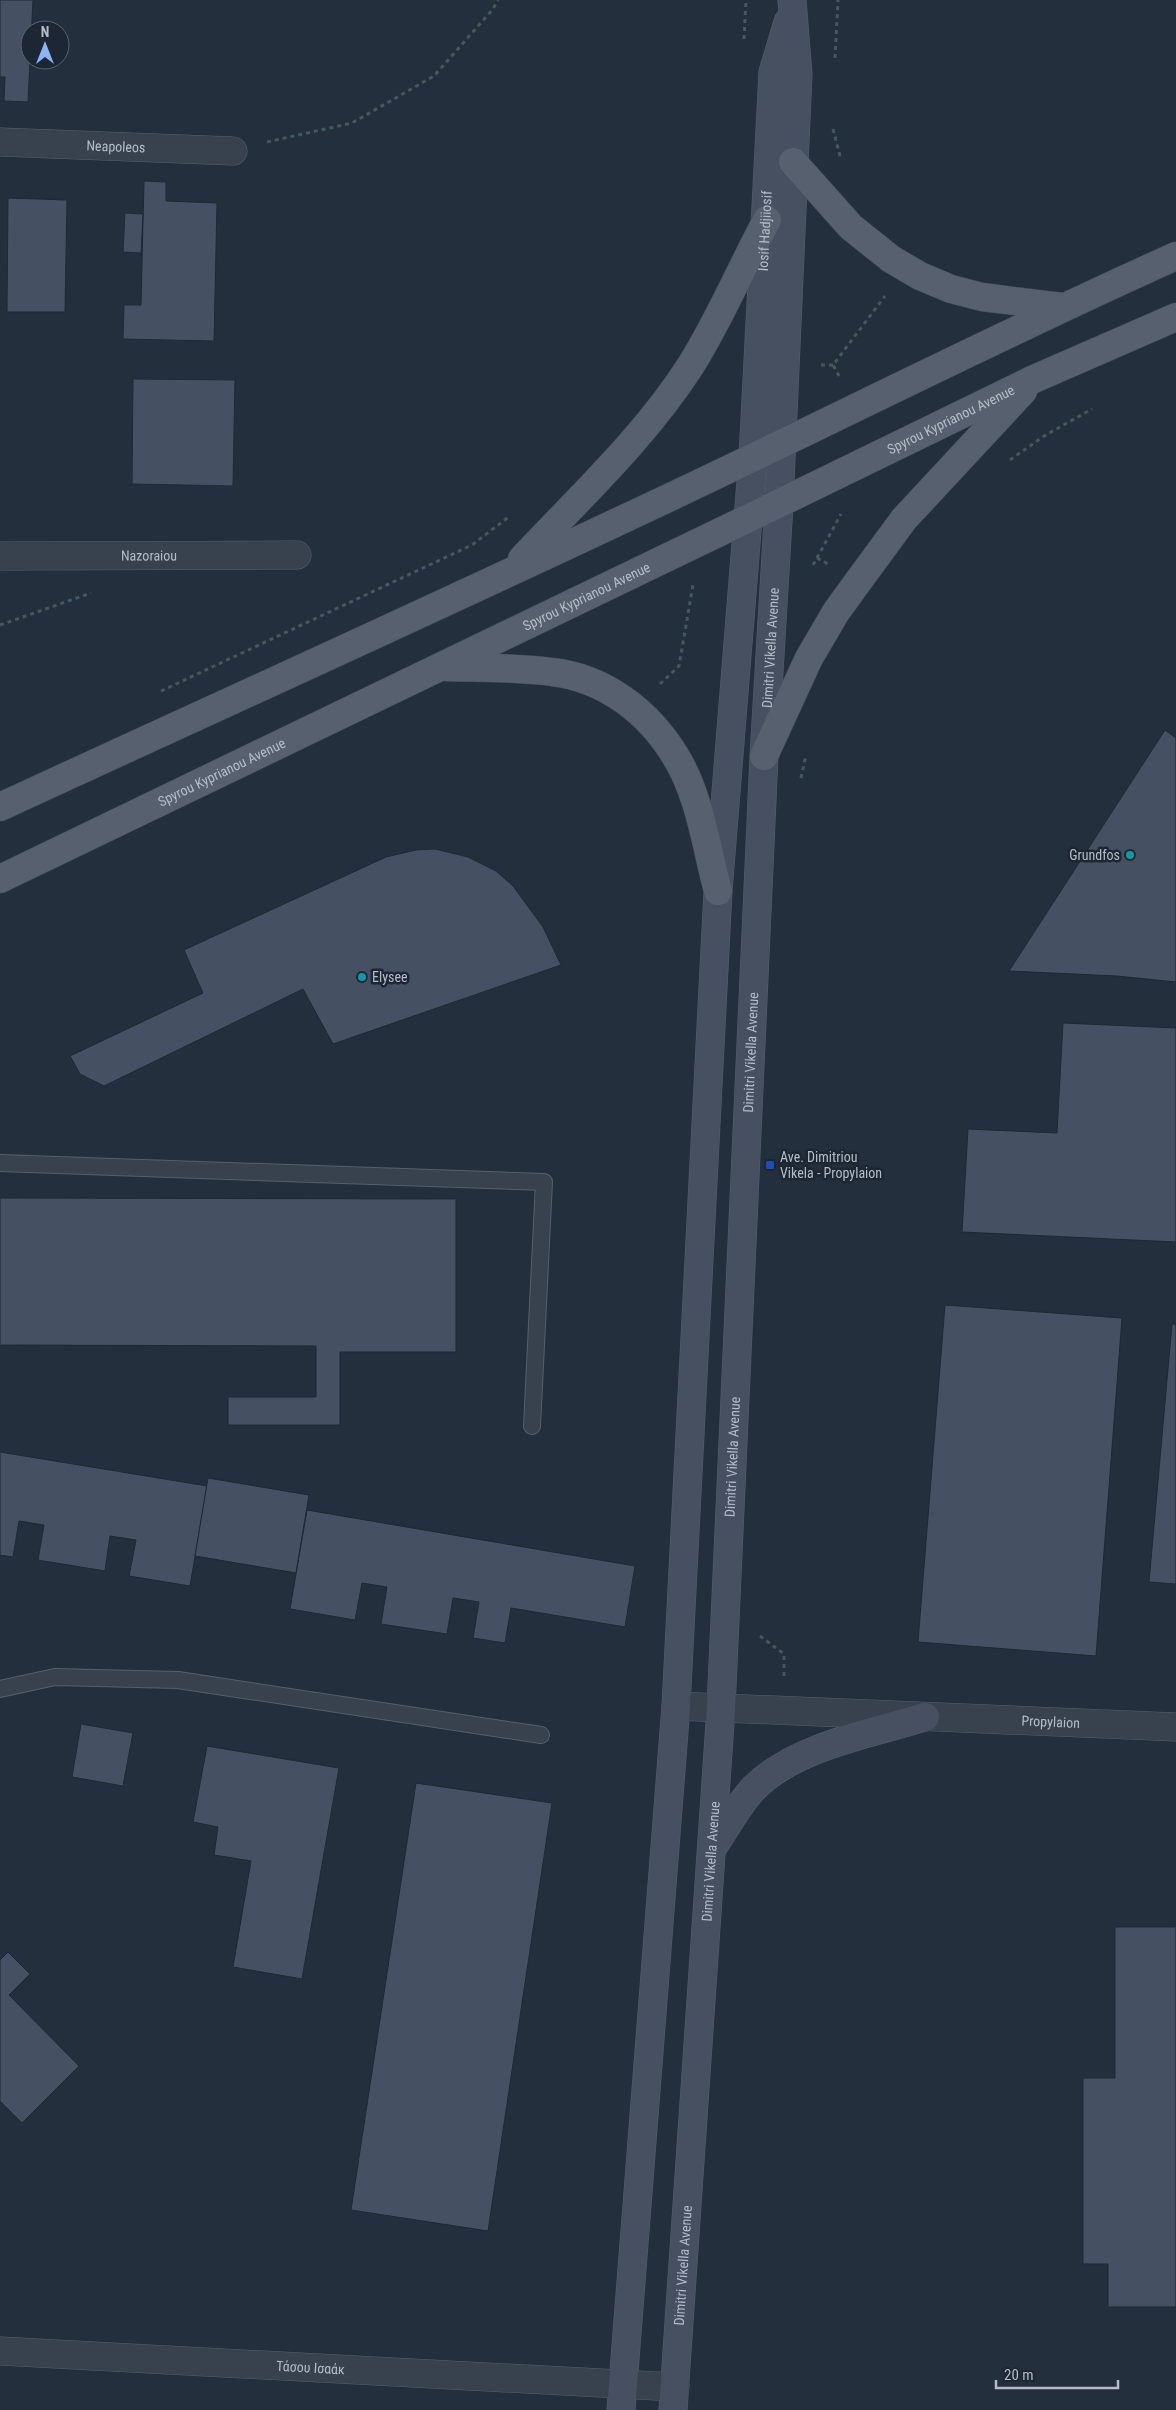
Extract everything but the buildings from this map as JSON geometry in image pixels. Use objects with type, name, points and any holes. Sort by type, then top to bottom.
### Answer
[{"type":"main road","name":"Iosif Hadjiiosif","points":[[779,504],[792,162],[798,74],[792,4]]},
{"type":"main road","name":"Iosif Hadjiiosif","points":[[747,519],[753,457],[774,72],[792,4]]},
{"type":"main road","points":[[792,162],[851,227],[891,258],[920,276],[951,289],[982,298],[1062,307]]},
{"type":"main road","points":[[510,571],[641,432],[686,372],[729,297],[767,220]]},
{"type":"main road","points":[[0,807],[510,571],[753,457],[1062,307],[1176,256]]},
{"type":"main road","name":"Spyrou Kyprianou Avenue","points":[[0,879],[779,504],[1034,379],[1176,317]]},
{"type":"main road","points":[[764,756],[809,658],[836,612],[904,519],[1034,379]]},
{"type":"main road","name":"Dimitri Vikella Avenue","points":[[674,2399],[721,1708],[764,756],[779,504]]},
{"type":"main road","points":[[622,2397],[676,1706],[718,891],[747,519]]},
{"type":"main road","points":[[441,667],[554,672],[586,680],[613,692],[636,706],[676,757],[693,797],[718,891]]},
{"type":"main road","points":[[713,1847],[755,1788],[782,1767],[807,1753],[925,1717]]},
{"type":"street","name":"Neapoleos","points":[[0,142],[233,151]]},
{"type":"street","name":"Nazoraiou","points":[[0,556],[297,555]]},
{"type":"street","name":"Propylaion","points":[[676,1706],[1176,1727]]},
{"type":"street","name":"Τάσου Ισαάκ","points":[[0,2351],[622,2397],[674,2399]]},
{"type":"lane","points":[[0,1163],[544,1182],[532,1426]]},
{"type":"lane","points":[[0,1689],[55,1677],[178,1680],[541,1735]]},
{"type":"path","points":[[233,151],[352,123],[434,76],[493,9],[498,0]]},
{"type":"path","points":[[743,48],[746,0]]},
{"type":"path","points":[[834,66],[838,0]]},
{"type":"path","points":[[832,123],[842,164]]},
{"type":"path","points":[[154,694],[472,545],[516,512]]},
{"type":"place","name":"Grundfos","points":[[1130,855]]},
{"type":"place","name":"Elysee","points":[[362,977]]},
{"type":"place","name":"Ave. Dimitriou Vikela - Propylaion","points":[[770,1165]]}]
